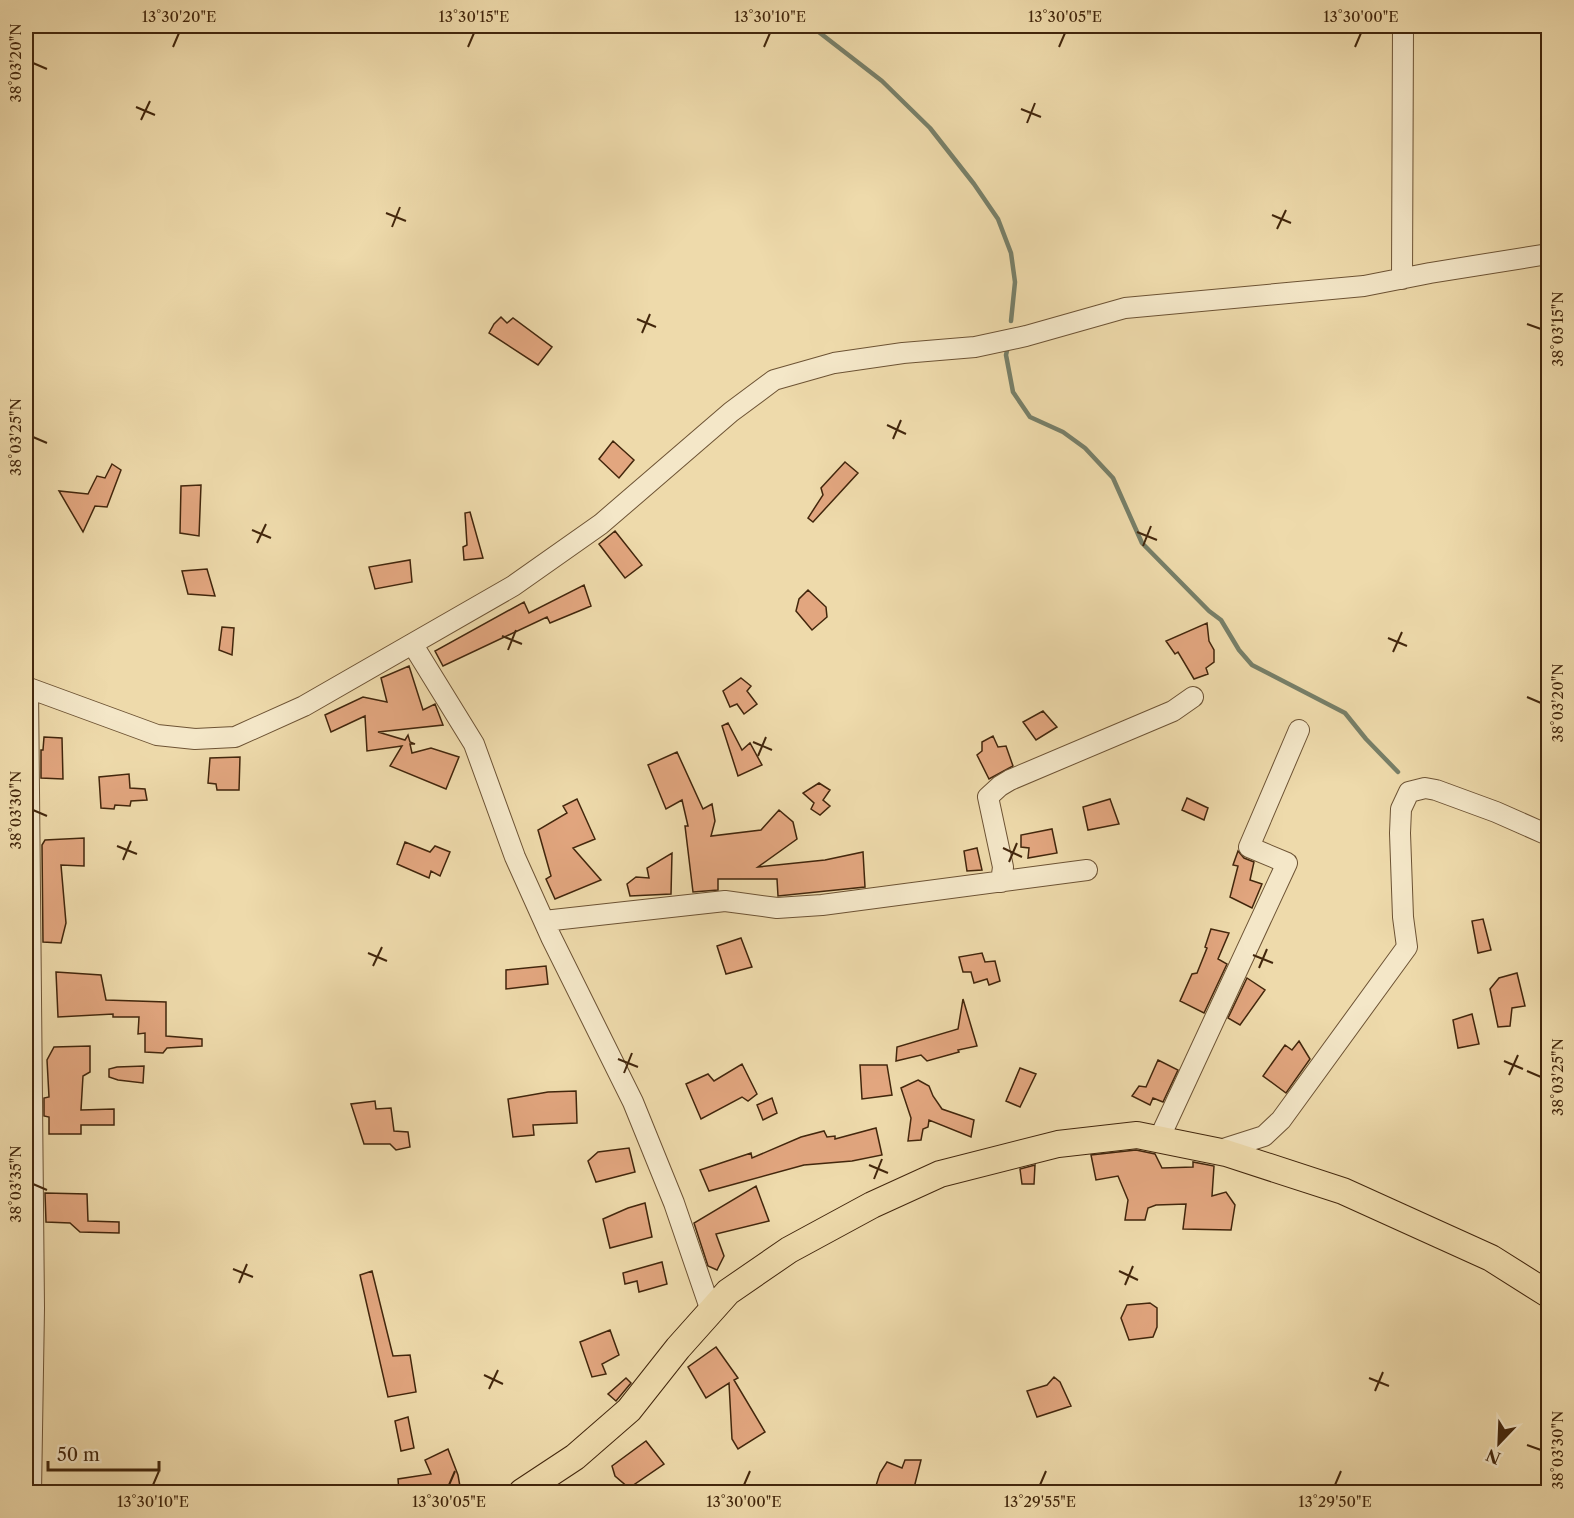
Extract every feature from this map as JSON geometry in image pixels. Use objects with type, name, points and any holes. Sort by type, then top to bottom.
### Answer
[{"type":"main road","points":[[522,1492],[575,1457],[629,1410],[728,1292],[789,1250],[872,1205],[940,1174],[1058,1144],[1137,1135],[1218,1151],[1343,1191],[1491,1258],[1548,1294]]},
{"type":"street","points":[[1402,279],[1403,26]]},
{"type":"street","points":[[32,1492],[34,1308],[27,688],[157,735],[195,740],[235,737],[304,706],[513,586],[601,524],[731,412],[774,380],[834,363],[903,352],[975,347],[1026,336],[1125,308],[1364,286],[1548,254]]},
{"type":"street","points":[[413,645],[474,744],[515,857],[633,1102],[674,1203],[711,1311]]},
{"type":"street","points":[[1001,882],[1003,867],[988,797],[994,791],[1010,780],[1166,714],[1193,697]]},
{"type":"street","points":[[1159,1140],[1287,863],[1249,847],[1299,730]]},
{"type":"street","points":[[1218,1151],[1264,1136],[1272,1130],[1407,947],[1402,917],[1400,833],[1401,808],[1409,792],[1425,788],[1436,790],[1496,812],[1548,835]]},
{"type":"street","points":[[544,921],[725,901],[777,908],[822,905],[1087,870]]},
{"type":"building","points":[[501,317],[507,323],[513,318],[552,347],[538,365],[489,333]]},
{"type":"building","points":[[613,441],[634,460],[619,478],[599,459]]},
{"type":"building","points":[[845,462],[858,473],[813,522],[808,518],[823,495],[821,488]]},
{"type":"building","points":[[112,464],[121,470],[107,507],[95,506],[83,532],[59,491],[88,494],[97,476],[105,478]]},
{"type":"building","points":[[201,485],[199,536],[180,533],[181,486]]},
{"type":"building","points":[[470,512],[483,558],[464,560],[463,547],[467,545],[465,513]]},
{"type":"building","points":[[615,531],[642,565],[625,578],[599,544]]},
{"type":"building","points":[[410,560],[412,582],[375,589],[369,567]]},
{"type":"building","points":[[207,569],[215,596],[188,594],[182,571]]},
{"type":"building","points":[[584,585],[591,606],[550,623],[547,617],[443,666],[435,651],[524,602],[529,613]]},
{"type":"building","points":[[808,590],[826,607],[827,617],[812,630],[796,611],[799,599]]},
{"type":"building","points":[[1207,623],[1209,641],[1214,650],[1214,662],[1206,668],[1208,674],[1194,679],[1178,652],[1175,654],[1166,641]]},
{"type":"building","points":[[222,627],[234,628],[232,655],[219,650]]},
{"type":"building","points":[[409,666],[423,710],[435,704],[443,725],[378,732],[405,740],[408,735],[410,742],[415,744],[410,744],[412,753],[431,748],[459,757],[446,789],[390,766],[402,746],[367,751],[365,716],[331,732],[325,715],[363,697],[387,702],[381,678]]},
{"type":"building","points":[[741,678],[751,686],[747,691],[757,704],[744,714],[737,704],[730,707],[723,691]]},
{"type":"building","points":[[1043,711],[1057,727],[1036,740],[1023,722]]},
{"type":"building","points":[[728,723],[742,750],[750,743],[762,765],[738,776],[722,726]]},
{"type":"building","points":[[993,736],[998,747],[1006,746],[1013,766],[989,779],[977,755],[982,751],[982,742]]},
{"type":"building","points":[[44,737],[62,738],[63,779],[41,778],[41,750],[43,750]]},
{"type":"building","points":[[677,752],[703,809],[712,804],[715,821],[711,836],[761,830],[779,810],[793,822],[797,839],[758,867],[825,860],[863,852],[865,887],[778,896],[777,879],[718,879],[718,890],[693,892],[685,826],[688,826],[682,800],[666,809],[648,765]]},
{"type":"building","points":[[240,757],[239,790],[217,790],[216,784],[208,783],[210,758]]},
{"type":"building","points":[[129,774],[130,788],[145,789],[147,800],[131,801],[130,806],[115,805],[114,809],[101,808],[99,777]]},
{"type":"building","points":[[819,783],[830,790],[823,800],[830,806],[820,815],[811,809],[814,803],[803,793]]},
{"type":"building","points":[[1187,798],[1208,808],[1204,820],[1182,810]]},
{"type":"building","points":[[577,799],[595,839],[573,848],[601,880],[555,899],[546,879],[551,876],[538,830],[567,813],[563,806]]},
{"type":"building","points":[[1110,799],[1119,824],[1088,830],[1083,807]]},
{"type":"building","points":[[1052,829],[1057,853],[1028,858],[1029,848],[1021,847],[1021,835]]},
{"type":"building","points":[[84,838],[84,866],[61,865],[66,923],[61,943],[43,942],[42,845],[45,840]]},
{"type":"building","points":[[405,842],[430,852],[435,846],[450,852],[440,876],[431,871],[429,878],[397,864]]},
{"type":"building","points":[[977,848],[982,870],[967,871],[964,851]]},
{"type":"building","points":[[1238,851],[1244,858],[1254,862],[1250,880],[1262,884],[1252,908],[1230,897],[1238,866],[1233,865]]},
{"type":"building","points":[[672,853],[671,894],[630,896],[627,884],[636,877],[649,878],[647,868]]},
{"type":"building","points":[[1483,919],[1491,950],[1478,953],[1472,921]]},
{"type":"building","points":[[1211,929],[1229,933],[1218,959],[1227,964],[1204,1013],[1180,1001],[1192,974],[1197,973],[1207,948],[1205,947]]},
{"type":"building","points":[[741,938],[752,967],[726,974],[717,946]]},
{"type":"building","points":[[982,953],[985,962],[995,961],[1000,981],[989,985],[987,979],[974,983],[971,972],[963,972],[959,957]]},
{"type":"building","points":[[546,966],[548,984],[506,989],[506,970]]},
{"type":"building","points":[[56,972],[101,975],[106,1000],[166,1002],[166,1036],[202,1039],[202,1046],[167,1048],[163,1053],[145,1052],[145,1033],[138,1034],[139,1017],[113,1017],[113,1014],[58,1017]]},
{"type":"building","points":[[1517,973],[1525,1006],[1512,1008],[1510,1026],[1498,1027],[1490,989],[1499,978]]},
{"type":"building","points":[[1247,978],[1265,990],[1240,1025],[1228,1018]]},
{"type":"building","points":[[963,999],[977,1046],[927,1061],[921,1055],[896,1061],[897,1047],[958,1029]]},
{"type":"building","points":[[1472,1014],[1479,1044],[1458,1048],[1453,1020]]},
{"type":"building","points":[[1299,1041],[1310,1059],[1286,1093],[1263,1076],[1285,1045],[1292,1050]]},
{"type":"building","points":[[90,1046],[90,1072],[83,1076],[81,1110],[114,1109],[114,1125],[81,1125],[81,1134],[49,1134],[49,1117],[44,1116],[44,1098],[49,1097],[47,1060],[54,1047]]},
{"type":"building","points":[[1158,1060],[1178,1070],[1163,1102],[1153,1098],[1150,1105],[1132,1096],[1139,1086],[1146,1087]]},
{"type":"building","points":[[742,1064],[757,1094],[748,1101],[742,1097],[701,1119],[686,1084],[708,1074],[714,1081]]},
{"type":"building","points":[[860,1065],[887,1065],[892,1095],[862,1099]]},
{"type":"building","points":[[144,1066],[143,1083],[109,1077],[109,1069]]},
{"type":"building","points":[[1020,1068],[1036,1074],[1020,1107],[1006,1101]]},
{"type":"building","points":[[918,1080],[929,1086],[942,1109],[974,1120],[971,1137],[929,1120],[928,1127],[923,1129],[921,1140],[908,1141],[911,1118],[901,1088]]},
{"type":"building","points":[[576,1091],[577,1123],[533,1125],[534,1135],[513,1137],[508,1099],[548,1092]]},
{"type":"building","points":[[772,1098],[777,1113],[763,1120],[757,1105]]},
{"type":"building","points":[[375,1101],[376,1109],[391,1108],[394,1131],[408,1132],[410,1147],[396,1150],[390,1144],[364,1144],[351,1104]]},
{"type":"building","points":[[876,1128],[882,1155],[852,1161],[804,1165],[709,1191],[700,1170],[751,1153],[752,1158],[801,1137],[824,1131],[827,1137],[835,1136],[835,1139]]},
{"type":"building","points":[[629,1148],[635,1172],[596,1182],[588,1161],[598,1152]]},
{"type":"building","points":[[1136,1150],[1155,1154],[1162,1168],[1193,1167],[1193,1162],[1214,1166],[1212,1196],[1226,1192],[1235,1205],[1231,1230],[1183,1229],[1186,1204],[1156,1205],[1148,1208],[1145,1220],[1125,1220],[1128,1200],[1118,1176],[1096,1180],[1091,1155]]},
{"type":"building","points":[[1035,1165],[1034,1184],[1022,1184],[1020,1169]]},
{"type":"building","points":[[756,1186],[769,1221],[716,1234],[724,1256],[717,1270],[708,1266],[694,1223]]},
{"type":"building","points":[[45,1193],[87,1194],[88,1221],[119,1222],[119,1233],[80,1232],[70,1223],[46,1222]]},
{"type":"building","points":[[645,1203],[652,1237],[610,1248],[603,1219]]},
{"type":"building","points":[[662,1262],[667,1284],[639,1292],[637,1281],[625,1284],[623,1273]]},
{"type":"building","points":[[372,1271],[393,1356],[410,1355],[416,1392],[388,1397],[360,1275]]},
{"type":"building","points":[[1150,1303],[1157,1308],[1157,1327],[1153,1337],[1129,1340],[1121,1318],[1127,1305]]},
{"type":"building","points":[[610,1330],[619,1355],[602,1364],[606,1374],[592,1377],[580,1342]]},
{"type":"building","points":[[716,1347],[738,1378],[734,1380],[765,1432],[738,1449],[732,1439],[729,1383],[706,1398],[688,1367]]},
{"type":"building","points":[[1054,1377],[1060,1382],[1071,1406],[1037,1417],[1027,1391],[1047,1385]]},
{"type":"building","points":[[626,1378],[631,1383],[616,1401],[608,1394]]},
{"type":"building","points":[[408,1417],[414,1448],[401,1451],[395,1421]]},
{"type":"building","points":[[646,1441],[664,1464],[629,1488],[615,1476],[612,1466]]},
{"type":"building","points":[[448,1449],[458,1475],[461,1492],[399,1492],[398,1479],[431,1474],[425,1460]]},
{"type":"building","points":[[905,1460],[921,1460],[913,1492],[874,1492],[880,1473],[887,1462],[902,1468]]},
{"type":"waterway","points":[[811,26],[882,81],[930,128],[998,219],[1011,253],[1015,282],[1011,321]]},
{"type":"waterway","points":[[1008,346],[1006,355],[1013,392],[1030,417],[1063,432],[1085,448],[1113,478],[1142,543],[1209,611],[1221,620],[1239,650],[1252,665],[1345,713],[1398,772]]}]
